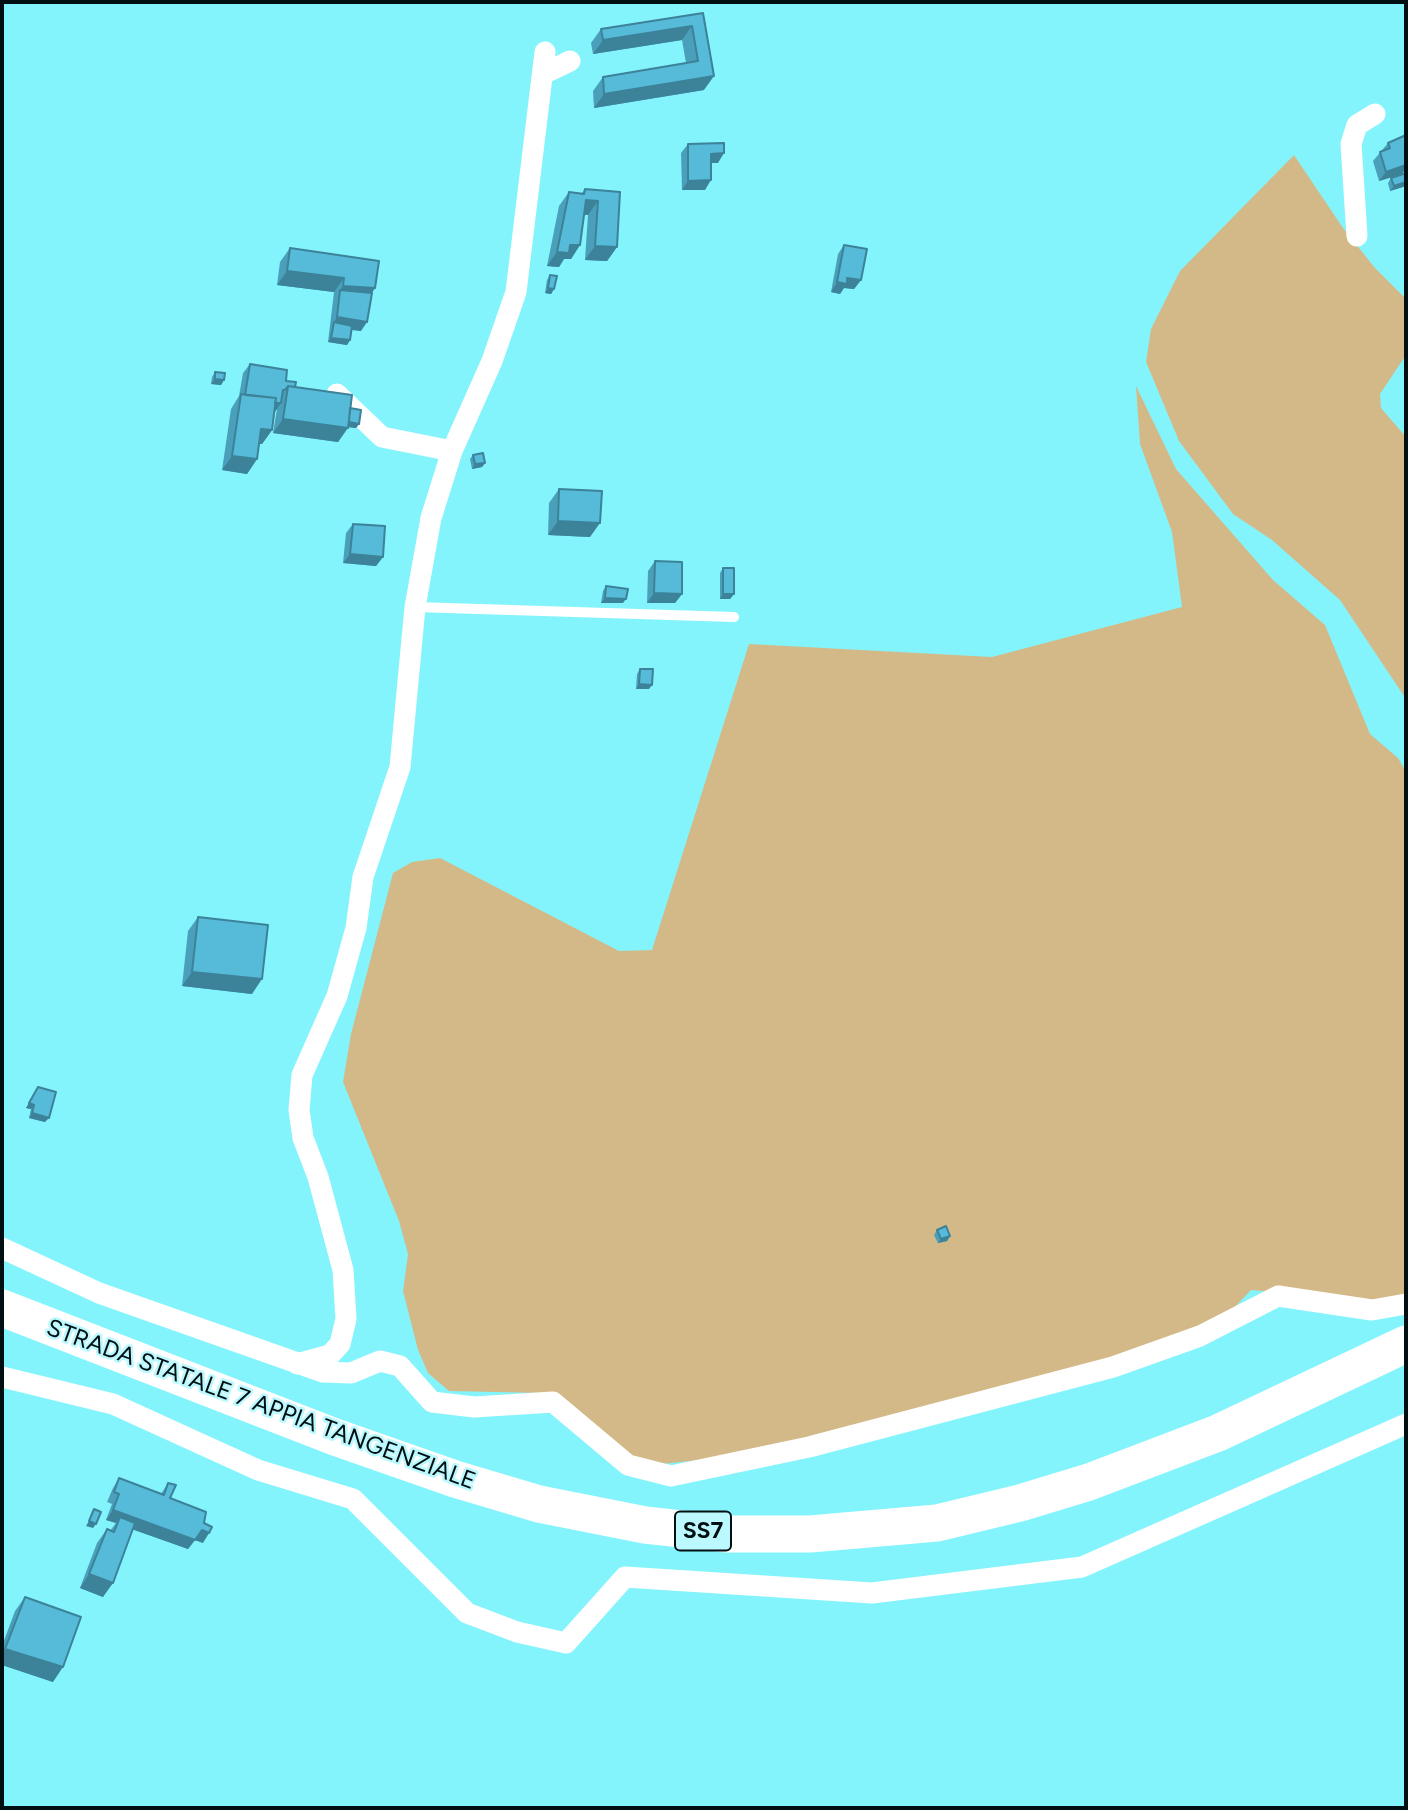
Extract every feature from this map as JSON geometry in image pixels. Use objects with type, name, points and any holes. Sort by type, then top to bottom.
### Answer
[{"type":"highway","name":"STRADA STATALE 7 APPIA TANGENZIALE","points":[[2,1308],[335,1437],[456,1479],[539,1504],[645,1525],[727,1534],[810,1534],[937,1523],[1020,1503],[1089,1482],[1218,1433],[1406,1344]]},
{"type":"street","points":[[297,1364],[330,1355],[340,1344],[346,1319],[344,1270],[318,1177],[303,1138],[299,1110],[302,1075],[337,996],[356,928],[363,877],[400,767],[415,607],[413,582],[453,451],[492,361],[516,292],[545,52]]},
{"type":"street","points":[[543,74],[570,61]]},
{"type":"street","points":[[1357,236],[1350,144],[1357,125],[1375,114]]},
{"type":"street","points":[[337,394],[382,437],[453,451]]},
{"type":"street","points":[[2,1248],[99,1293],[297,1364],[332,1373],[351,1373],[380,1361],[400,1366],[432,1402],[474,1407],[553,1402],[628,1465],[671,1476],[809,1447],[1113,1367],[1200,1336],[1279,1296],[1372,1310],[1406,1304]]},
{"type":"street","points":[[2,1377],[113,1404],[147,1426],[258,1470],[353,1499],[467,1613],[517,1632],[566,1643],[625,1577],[872,1593],[1082,1567],[1406,1424]]},
{"type":"lane","points":[[415,607],[734,617]]},
{"type":"shaded area","points":[[1294,155],[1343,228],[1375,268],[1406,299],[1406,355],[1380,394],[1381,408],[1406,437],[1406,699],[1340,600],[1272,540],[1233,514],[1179,441],[1146,362],[1151,329],[1180,271]]},
{"type":"shaded area","points":[[1136,386],[1176,469],[1273,580],[1325,625],[1370,734],[1398,758],[1406,772],[1406,1294],[1388,1302],[1251,1290],[1232,1310],[1149,1352],[816,1438],[718,1458],[662,1464],[638,1461],[542,1393],[449,1391],[428,1373],[418,1350],[403,1291],[408,1254],[399,1221],[343,1082],[351,1034],[393,873],[412,862],[440,858],[619,951],[652,950],[749,644],[992,657],[1182,607],[1172,532],[1140,444]]},
{"type":"building","points":[[703,13],[714,76],[604,94],[603,77],[698,61],[692,26],[603,40],[601,29]]},
{"type":"building","points":[[1406,135],[1406,165],[1386,172],[1380,152],[1390,148],[1388,143]]},
{"type":"building","points":[[724,143],[724,153],[711,154],[711,180],[688,181],[688,144]]},
{"type":"building","points":[[1406,173],[1406,182],[1394,186],[1391,178]]},
{"type":"building","points":[[585,189],[620,192],[617,247],[595,246],[598,201],[586,200],[580,245],[570,245],[569,253],[557,252],[569,192],[584,194]]},
{"type":"building","points":[[844,245],[867,249],[861,280],[847,278],[847,284],[837,282]]},
{"type":"building","points":[[290,248],[379,261],[375,288],[343,286],[344,278],[287,271]]},
{"type":"building","points":[[550,275],[557,276],[554,289],[548,288]]},
{"type":"building","points":[[340,290],[372,293],[367,322],[337,317]]},
{"type":"building","points":[[334,322],[352,326],[350,340],[331,338]]},
{"type":"building","points":[[250,364],[287,370],[286,381],[296,382],[295,387],[288,386],[283,390],[281,403],[275,403],[276,398],[245,395]]},
{"type":"building","points":[[215,372],[225,373],[224,380],[215,379]]},
{"type":"building","points":[[288,386],[352,395],[348,428],[283,419]]},
{"type":"building","points":[[241,394],[276,398],[272,430],[261,429],[257,459],[232,456]]},
{"type":"building","points":[[350,408],[361,410],[359,424],[349,422]]},
{"type":"building","points":[[483,453],[485,463],[475,464],[473,455]]},
{"type":"building","points":[[559,489],[602,491],[600,523],[558,521]]},
{"type":"building","points":[[353,524],[385,526],[383,557],[350,554]]},
{"type":"building","points":[[655,561],[682,562],[682,594],[654,593]]},
{"type":"building","points":[[723,568],[734,568],[734,594],[723,594]]},
{"type":"building","points":[[606,586],[628,589],[626,599],[605,598]]},
{"type":"building","points":[[640,669],[653,669],[652,685],[639,684]]},
{"type":"building","points":[[198,917],[268,925],[262,979],[192,972]]},
{"type":"building","points":[[38,1087],[56,1092],[49,1118],[32,1113],[34,1105],[29,1103]]},
{"type":"building","points":[[946,1226],[950,1236],[941,1239],[937,1230]]},
{"type":"building","points":[[119,1478],[164,1495],[168,1483],[176,1485],[170,1498],[206,1512],[204,1523],[212,1527],[209,1533],[202,1530],[195,1540],[113,1510],[119,1494],[114,1492]]},
{"type":"building","points":[[94,1509],[101,1512],[96,1524],[89,1521]]},
{"type":"building","points":[[120,1517],[135,1523],[113,1583],[89,1574],[107,1529],[114,1532]]},
{"type":"building","points":[[25,1597],[81,1617],[63,1667],[5,1649]]}]
